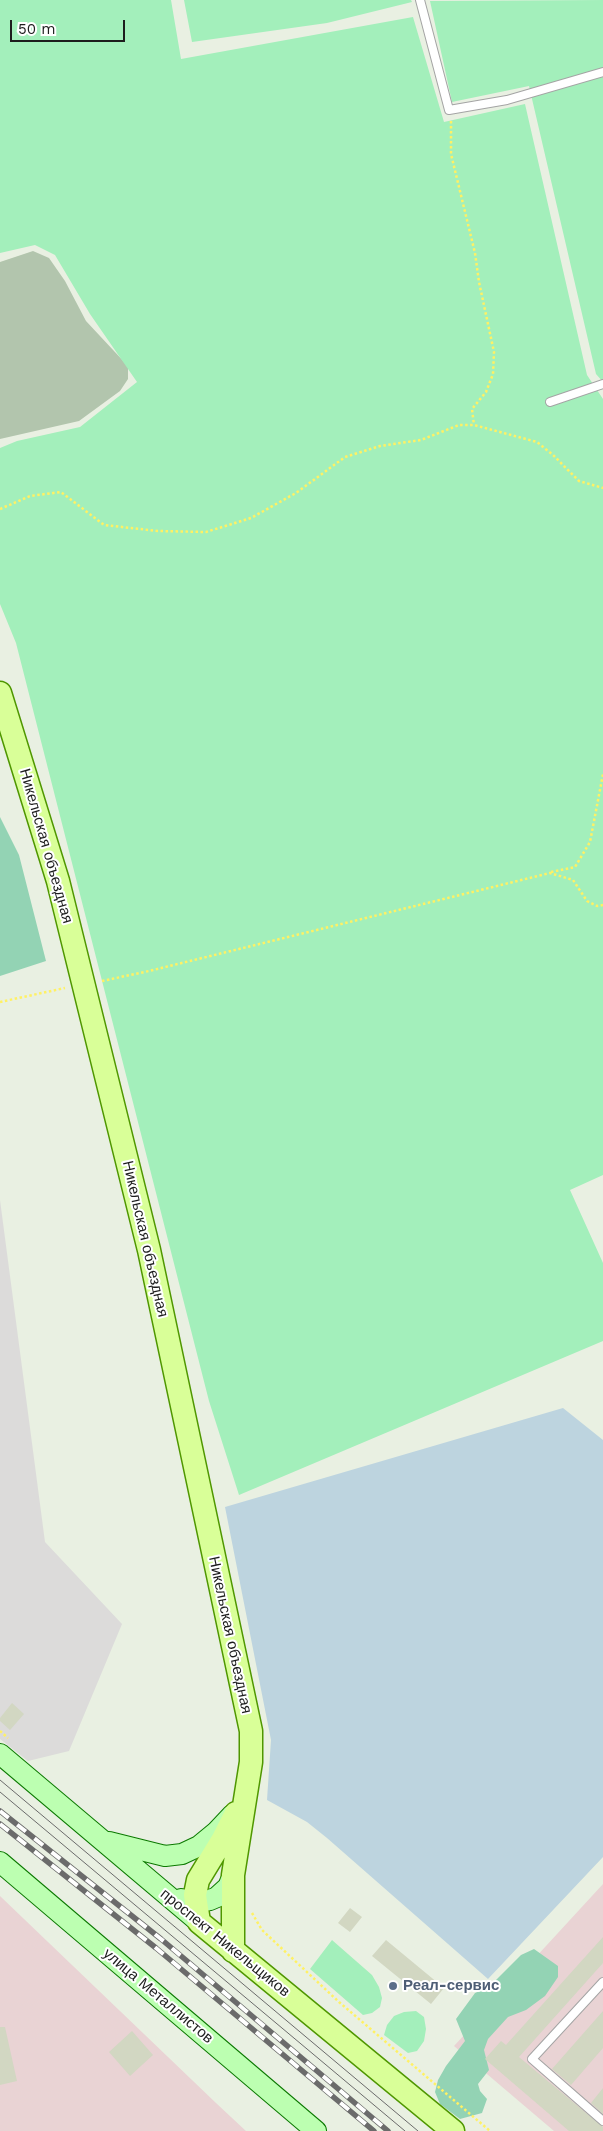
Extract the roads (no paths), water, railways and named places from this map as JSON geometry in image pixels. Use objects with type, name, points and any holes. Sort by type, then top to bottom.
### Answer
[{"type":"main road","name":"Никельская объездная","points":[[0,693],[58,881],[149,1250],[251,1731],[251,1762],[243,1799],[232,1875],[234,1951]]},
{"type":"main road","name":"проспект Никельщиков","points":[[7,1748],[100,1839],[163,1892],[197,1912],[234,1951],[453,2131]]},
{"type":"main road","points":[[100,1839],[164,1856],[182,1854],[199,1846],[216,1832],[243,1799]]},
{"type":"main road","points":[[197,1912],[198,1880],[223,1839],[243,1799]]},
{"type":"main road","name":"улица Металлистов","points":[[0,1862],[316,2131]]},
{"type":"main road","points":[[197,1912],[210,1900],[223,1893],[228,1887],[232,1875]]},
{"type":"lane","points":[[420,0],[449,110],[507,100],[603,72]]},
{"type":"lane","points":[[550,402],[603,384]]},
{"type":"lane","points":[[603,1982],[532,2059],[603,2121]]},
{"type":"tram line","points":[[0,1780],[418,2131]]},
{"type":"tram line","points":[[0,1792],[405,2131]]},
{"type":"railway","points":[[0,1811],[161,1939],[388,2131]]},
{"type":"railway","points":[[0,1824],[156,1948],[374,2131]]},
{"type":"place","name":"Реал-сервис","points":[[393,1986]]}]
